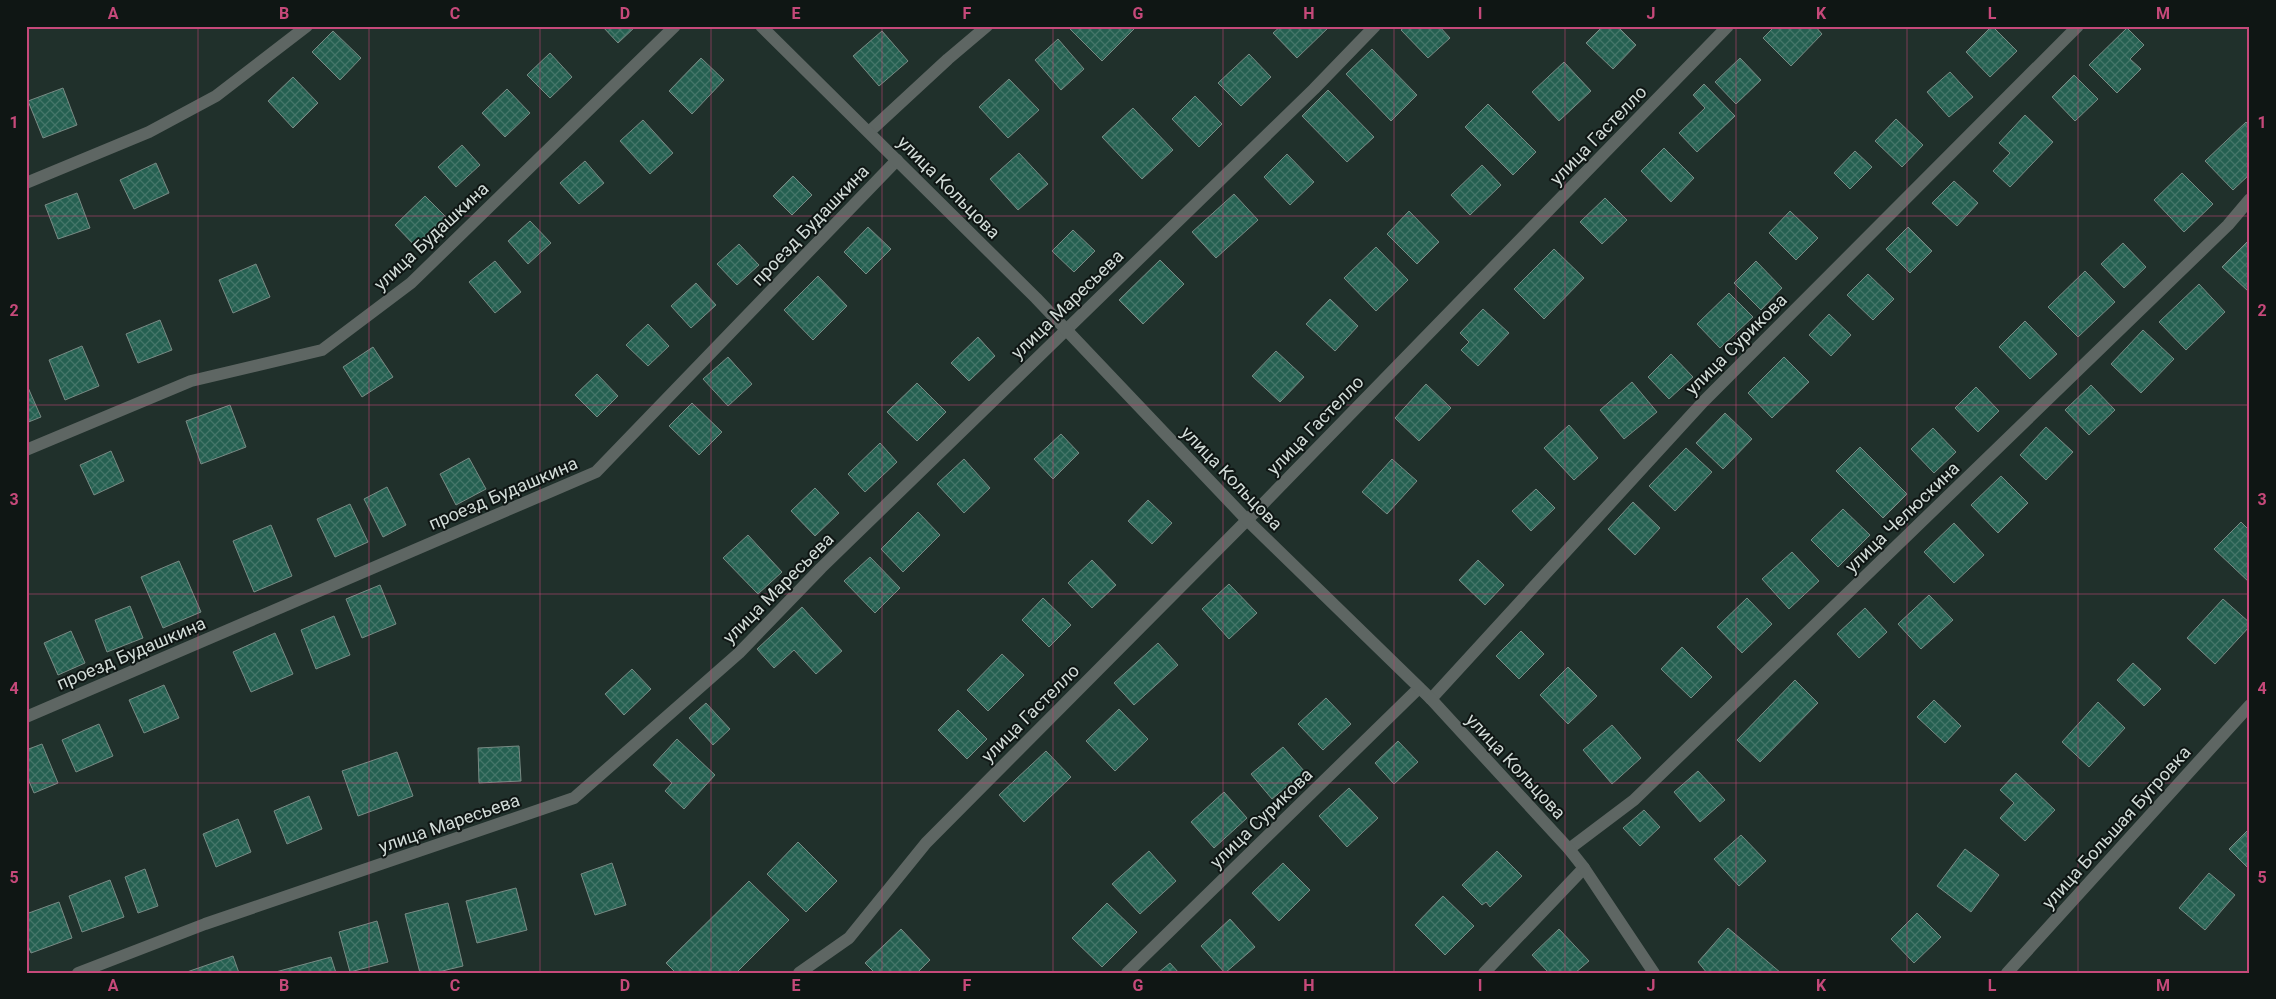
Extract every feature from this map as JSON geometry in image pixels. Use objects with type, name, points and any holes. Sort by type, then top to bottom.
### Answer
[{"type":"street","points":[[26,183],[149,132],[216,96],[307,26]]},
{"type":"street","name":"улица Будашкина","points":[[26,450],[191,381],[322,350],[411,282],[675,26]]},
{"type":"street","name":"улица Кольцова","points":[[761,26],[1066,330],[1247,520],[1431,699],[1569,849],[1584,868],[1654,973]]},
{"type":"street","points":[[869,132],[948,59],[987,26]]},
{"type":"street","name":"улица Маресьева","points":[[78,973],[205,924],[574,798],[739,653],[821,568],[1307,96],[1375,26]]},
{"type":"street","name":"улица Гастелло","points":[[799,973],[849,938],[926,843],[1247,520],[1728,26]]},
{"type":"street","name":"улица Сурикова","points":[[1431,699],[1702,402],[2078,26]]},
{"type":"street","name":"проезд Будашкина","points":[[26,717],[596,472],[897,160]]},
{"type":"street","name":"улица Челюскина","points":[[1569,849],[1634,800],[2220,232],[2250,199]]},
{"type":"street","name":"улица Сурикова","points":[[1127,973],[1419,688]]},
{"type":"street","name":"улица Большая Бугровка","points":[[2007,973],[2250,705]]},
{"type":"street","points":[[1484,973],[1584,868]]},
{"type":"building","points":[[602,26],[636,26],[618,43]]},
{"type":"building","points":[[1073,26],[1137,26],[1102,61],[1070,29]]},
{"type":"building","points":[[1281,26],[1330,26],[1297,58],[1273,33]]},
{"type":"building","points":[[1406,26],[1439,26],[1450,38],[1428,58],[1401,30]]},
{"type":"building","points":[[1603,26],[1617,26],[1636,45],[1613,69],[1586,43]]},
{"type":"building","points":[[1775,26],[1815,26],[1822,34],[1791,66],[1763,38]]},
{"type":"building","points":[[1992,26],[2017,51],[1990,77],[1966,52]]},
{"type":"building","points":[[2127,28],[2144,45],[2130,59],[2141,69],[2117,93],[2089,65]]},
{"type":"building","points":[[333,31],[361,58],[340,80],[312,52]]},
{"type":"building","points":[[882,31],[908,61],[879,86],[853,56]]},
{"type":"building","points":[[1058,39],[1084,69],[1061,90],[1035,60]]},
{"type":"building","points":[[1372,49],[1417,95],[1391,121],[1346,74]]},
{"type":"building","points":[[550,53],[572,77],[550,98],[527,75]]},
{"type":"building","points":[[1249,54],[1271,77],[1241,106],[1218,83]]},
{"type":"building","points":[[701,58],[724,80],[692,114],[669,91]]},
{"type":"building","points":[[1740,58],[1761,80],[1736,104],[1715,82]]},
{"type":"building","points":[[1564,62],[1591,91],[1559,121],[1532,92]]},
{"type":"building","points":[[1950,72],[1973,97],[1949,117],[1927,92]]},
{"type":"building","points":[[2074,75],[2098,99],[2075,121],[2052,97]]},
{"type":"building","points":[[293,77],[318,103],[293,128],[268,101]]},
{"type":"building","points":[[1009,79],[1039,110],[1008,138],[979,107]]},
{"type":"building","points":[[1704,84],[1735,116],[1697,152],[1679,133],[1705,108],[1693,95]]},
{"type":"building","points":[[63,88],[77,125],[43,138],[28,101]]},
{"type":"building","points":[[507,89],[530,113],[505,137],[482,113]]},
{"type":"building","points":[[1328,90],[1374,137],[1347,162],[1302,116]]},
{"type":"building","points":[[1195,96],[1222,124],[1199,147],[1172,119]]},
{"type":"building","points":[[1488,104],[1536,152],[1513,175],[1465,127]]},
{"type":"building","points":[[1133,108],[1173,150],[1142,179],[1102,137]]},
{"type":"building","points":[[2025,115],[2053,142],[2010,187],[1993,171],[2010,153],[1999,143]]},
{"type":"building","points":[[1896,119],[1923,145],[1902,167],[1875,141]]},
{"type":"building","points":[[643,120],[673,153],[650,174],[620,141]]},
{"type":"building","points":[[2246,122],[2250,126],[2250,174],[2233,190],[2205,161]]},
{"type":"building","points":[[462,145],[480,165],[456,187],[438,167]]},
{"type":"building","points":[[1664,148],[1694,178],[1671,202],[1641,171]]},
{"type":"building","points":[[1855,151],[1872,167],[1850,189],[1834,173]]},
{"type":"building","points":[[1019,153],[1048,184],[1018,210],[990,179]]},
{"type":"building","points":[[1287,154],[1314,182],[1290,205],[1264,177]]},
{"type":"building","points":[[585,161],[604,183],[579,204],[560,183]]},
{"type":"building","points":[[156,163],[169,193],[134,209],[120,180]]},
{"type":"building","points":[[1482,165],[1501,185],[1470,215],[1451,195]]},
{"type":"building","points":[[2182,173],[2213,204],[2184,232],[2154,200]]},
{"type":"building","points":[[793,176],[812,195],[792,215],[773,196]]},
{"type":"building","points":[[1954,181],[1978,203],[1957,226],[1932,203]]},
{"type":"building","points":[[77,193],[90,228],[58,239],[45,205]]},
{"type":"building","points":[[1234,194],[1258,220],[1216,258],[1192,232]]},
{"type":"building","points":[[425,196],[447,218],[416,247],[395,225]]},
{"type":"building","points":[[1605,198],[1627,220],[1602,244],[1580,222]]},
{"type":"building","points":[[1409,211],[1439,242],[1417,264],[1387,234]]},
{"type":"building","points":[[1790,211],[1818,238],[1796,260],[1769,233]]},
{"type":"building","points":[[530,221],[551,243],[528,264],[508,241]]},
{"type":"building","points":[[868,227],[891,249],[866,274],[844,252]]},
{"type":"building","points":[[1908,227],[1932,251],[1910,273],[1886,249]]},
{"type":"building","points":[[1073,230],[1095,251],[1074,272],[1052,251]]},
{"type":"building","points":[[2247,242],[2250,245],[2250,289],[2248,291],[2222,267]]},
{"type":"building","points":[[2123,243],[2146,267],[2124,288],[2101,264]]},
{"type":"building","points":[[739,244],[759,265],[737,285],[717,264]]},
{"type":"building","points":[[1376,247],[1408,280],[1376,311],[1344,278]]},
{"type":"building","points":[[1554,249],[1584,278],[1544,319],[1514,289]]},
{"type":"building","points":[[1160,260],[1184,284],[1143,324],[1119,300]]},
{"type":"building","points":[[495,261],[521,292],[495,313],[469,282]]},
{"type":"building","points":[[1756,261],[1782,288],[1761,310],[1734,283]]},
{"type":"building","points":[[256,264],[270,297],[233,313],[219,280]]},
{"type":"building","points":[[2085,271],[2115,302],[2078,337],[2048,307]]},
{"type":"building","points":[[1868,274],[1894,299],[1873,320],[1847,295]]},
{"type":"building","points":[[818,276],[847,306],[813,340],[784,310]]},
{"type":"building","points":[[696,283],[716,305],[691,328],[671,306]]},
{"type":"building","points":[[2199,284],[2225,312],[2186,350],[2159,322]]},
{"type":"building","points":[[1729,293],[1753,317],[1720,348],[1697,324]]},
{"type":"building","points":[[1330,299],[1358,326],[1335,351],[1306,324]]},
{"type":"building","points":[[1483,309],[1509,333],[1478,366],[1461,350],[1469,342],[1460,333]]},
{"type":"building","points":[[1829,314],[1851,335],[1831,356],[1809,335]]},
{"type":"building","points":[[160,320],[172,350],[138,363],[126,334]]},
{"type":"building","points":[[2025,321],[2057,354],[2030,379],[1999,347]]},
{"type":"building","points":[[648,324],[669,346],[648,366],[626,345]]},
{"type":"building","points":[[2143,330],[2174,359],[2141,393],[2111,364]]},
{"type":"building","points":[[978,337],[995,356],[969,381],[951,363]]},
{"type":"building","points":[[82,346],[99,386],[65,400],[49,360]]},
{"type":"building","points":[[373,347],[393,377],[362,397],[343,367]]},
{"type":"building","points":[[1276,351],[1304,377],[1280,402],[1252,376]]},
{"type":"building","points":[[1671,354],[1693,377],[1669,399],[1648,377]]},
{"type":"building","points":[[728,357],[752,384],[728,406],[703,379]]},
{"type":"building","points":[[1784,357],[1809,382],[1772,418],[1748,393]]},
{"type":"building","points":[[597,374],[618,396],[597,417],[575,395]]},
{"type":"building","points":[[1632,382],[1657,412],[1624,439],[1600,410]]},
{"type":"building","points":[[26,383],[41,417],[26,423]]},
{"type":"building","points":[[917,383],[946,412],[917,441],[887,412]]},
{"type":"building","points":[[1426,384],[1451,408],[1419,441],[1395,418]]},
{"type":"building","points":[[2091,385],[2115,410],[2089,435],[2065,410]]},
{"type":"building","points":[[1976,387],[1999,411],[1978,432],[1955,408]]},
{"type":"building","points":[[692,403],[722,432],[699,455],[669,426]]},
{"type":"building","points":[[230,405],[246,447],[201,464],[186,421]]},
{"type":"building","points":[[1725,413],[1752,439],[1723,469],[1696,443]]},
{"type":"building","points":[[1569,425],[1598,458],[1574,480],[1544,448]]},
{"type":"building","points":[[2046,427],[2073,452],[2046,480],[2020,455]]},
{"type":"building","points":[[1933,428],[1956,452],[1934,473],[1911,449]]},
{"type":"building","points":[[1061,434],[1079,453],[1053,479],[1034,459]]},
{"type":"building","points":[[880,443],[897,462],[865,492],[848,474]]},
{"type":"building","points":[[1860,447],[1907,494],[1883,518],[1836,471]]},
{"type":"building","points":[[1686,448],[1712,472],[1675,511],[1649,486]]},
{"type":"building","points":[[111,451],[124,481],[94,495],[80,465]]},
{"type":"building","points":[[469,458],[486,489],[456,505],[440,474]]},
{"type":"building","points":[[964,459],[990,488],[964,513],[937,484]]},
{"type":"building","points":[[1392,459],[1417,481],[1387,514],[1362,492]]},
{"type":"building","points":[[2001,476],[2028,503],[1998,533],[1971,505]]},
{"type":"building","points":[[387,487],[406,525],[383,537],[364,499]]},
{"type":"building","points":[[815,488],[839,513],[815,536],[791,511]]},
{"type":"building","points":[[1536,489],[1555,508],[1531,531],[1512,511]]},
{"type":"building","points":[[1148,500],[1172,523],[1152,544],[1128,521]]},
{"type":"building","points":[[1633,502],[1660,528],[1635,555],[1608,529]]},
{"type":"building","points":[[350,504],[368,542],[335,557],[317,519]]},
{"type":"building","points":[[1843,509],[1870,535],[1838,567],[1811,540]]},
{"type":"building","points":[[918,512],[940,535],[903,572],[881,549]]},
{"type":"building","points":[[2241,522],[2250,531],[2250,583],[2214,549]]},
{"type":"building","points":[[1954,523],[1984,555],[1954,583],[1924,552]]},
{"type":"building","points":[[271,525],[292,576],[254,592],[233,541]]},
{"type":"building","points":[[748,535],[782,572],[758,594],[723,558]]},
{"type":"building","points":[[1792,552],[1819,581],[1789,609],[1762,579]]},
{"type":"building","points":[[870,557],[900,588],[875,613],[844,581]]},
{"type":"building","points":[[1092,560],[1116,585],[1092,608],[1068,583]]},
{"type":"building","points":[[1478,560],[1504,585],[1485,605],[1459,580]]},
{"type":"building","points":[[179,561],[201,612],[163,628],[141,577]]},
{"type":"building","points":[[1229,584],[1257,613],[1229,639],[1202,609]]},
{"type":"building","points":[[380,585],[396,624],[362,638],[346,599]]},
{"type":"building","points":[[1929,595],[1953,620],[1921,649],[1898,624]]},
{"type":"building","points":[[1043,598],[1071,625],[1049,647],[1022,620]]},
{"type":"building","points":[[1747,598],[1772,624],[1742,653],[1717,627]]},
{"type":"building","points":[[2223,599],[2250,623],[2250,626],[2215,664],[2187,638]]},
{"type":"building","points":[[130,606],[143,638],[107,652],[95,620]]},
{"type":"building","points":[[802,607],[842,651],[816,674],[794,650],[774,668],[757,649]]},
{"type":"building","points":[[1865,608],[1887,632],[1859,658],[1837,634]]},
{"type":"building","points":[[334,616],[350,655],[316,669],[301,630]]},
{"type":"building","points":[[71,631],[85,663],[58,675],[44,643]]},
{"type":"building","points":[[1521,631],[1544,654],[1519,679],[1496,656]]},
{"type":"building","points":[[275,633],[293,674],[251,692],[233,652]]},
{"type":"building","points":[[1158,643],[1178,665],[1134,705],[1114,683]]},
{"type":"building","points":[[1682,647],[1712,677],[1691,698],[1661,669]]},
{"type":"building","points":[[1002,654],[1024,675],[988,711],[967,690]]},
{"type":"building","points":[[2133,663],[2161,689],[2144,706],[2117,680]]},
{"type":"building","points":[[1568,667],[1597,696],[1568,724],[1540,695]]},
{"type":"building","points":[[632,669],[651,689],[624,715],[605,694]]},
{"type":"building","points":[[1795,680],[1818,703],[1760,762],[1737,740]]},
{"type":"building","points":[[164,685],[179,718],[144,733],[129,700]]},
{"type":"building","points":[[1326,698],[1351,724],[1323,750],[1298,724]]},
{"type":"building","points":[[1934,700],[1961,726],[1945,743],[1917,717]]},
{"type":"building","points":[[2098,702],[2125,728],[2089,767],[2062,742]]},
{"type":"building","points":[[706,703],[730,729],[713,745],[689,718]]},
{"type":"building","points":[[1119,709],[1148,739],[1115,771],[1086,741]]},
{"type":"building","points":[[958,710],[987,739],[967,759],[938,730]]},
{"type":"building","points":[[99,724],[113,756],[76,772],[62,740]]},
{"type":"building","points":[[1612,725],[1641,758],[1612,784],[1583,750]]},
{"type":"building","points":[[677,739],[715,775],[684,809],[665,791],[672,783],[653,765]]},
{"type":"building","points":[[1398,741],[1418,762],[1394,784],[1375,763]]},
{"type":"building","points":[[42,744],[58,783],[34,793],[26,774],[26,750]]},
{"type":"building","points":[[519,746],[521,781],[479,783],[478,748]]},
{"type":"building","points":[[1283,747],[1305,772],[1272,799],[1251,774]]},
{"type":"building","points":[[1046,751],[1071,777],[1024,822],[999,795]]},
{"type":"building","points":[[397,752],[413,796],[358,816],[342,771]]},
{"type":"building","points":[[1698,771],[1725,800],[1700,822],[1674,792]]},
{"type":"building","points":[[2016,773],[2055,810],[2025,841],[2000,818],[2014,803],[2000,790]]},
{"type":"building","points":[[1349,788],[1378,818],[1347,847],[1319,816]]},
{"type":"building","points":[[1224,792],[1247,818],[1214,848],[1191,822]]},
{"type":"building","points":[[309,796],[322,829],[287,844],[274,811]]},
{"type":"building","points":[[1644,810],[1660,827],[1640,846],[1623,828]]},
{"type":"building","points":[[238,819],[251,852],[216,867],[203,834]]},
{"type":"building","points":[[2250,828],[2250,870],[2229,849]]},
{"type":"building","points":[[1741,835],[1766,861],[1739,886],[1714,859]]},
{"type":"building","points":[[798,842],[837,881],[806,912],[767,874]]},
{"type":"building","points":[[1965,849],[1999,875],[1971,912],[1937,886]]},
{"type":"building","points":[[1149,851],[1176,881],[1140,914],[1112,884]]},
{"type":"building","points":[[1497,851],[1522,876],[1490,907],[1486,902],[1482,905],[1462,885]]},
{"type":"building","points":[[612,863],[626,905],[595,915],[581,874]]},
{"type":"building","points":[[1283,863],[1310,890],[1279,921],[1252,893]]},
{"type":"building","points":[[145,869],[158,906],[138,913],[125,877]]},
{"type":"building","points":[[2209,873],[2235,895],[2205,930],[2179,908]]},
{"type":"building","points":[[110,880],[124,917],[82,932],[69,896]]},
{"type":"building","points":[[749,881],[789,920],[736,973],[676,973],[666,963]]},
{"type":"building","points":[[516,888],[527,930],[477,943],[466,901]]},
{"type":"building","points":[[1443,896],[1474,926],[1445,955],[1415,925]]},
{"type":"building","points":[[59,902],[72,938],[31,953],[26,941],[26,914]]},
{"type":"building","points":[[448,903],[463,966],[434,973],[420,973],[405,914]]},
{"type":"building","points":[[1107,903],[1137,932],[1102,967],[1072,938]]},
{"type":"building","points":[[1917,913],[1941,937],[1914,963],[1891,939]]},
{"type":"building","points":[[1230,919],[1255,947],[1225,973],[1201,946]]},
{"type":"building","points":[[377,921],[388,962],[350,972],[339,932]]},
{"type":"building","points":[[1728,928],[1781,973],[1707,973],[1698,962]]},
{"type":"building","points":[[901,929],[930,960],[917,973],[875,973],[865,963]]},
{"type":"building","points":[[1559,929],[1589,961],[1575,973],[1549,973],[1532,955]]},
{"type":"building","points":[[233,956],[239,973],[184,973]]},
{"type":"building","points":[[331,957],[336,973],[272,973]]},
{"type":"building","points":[[1170,963],[1179,973],[1158,973]]}]
